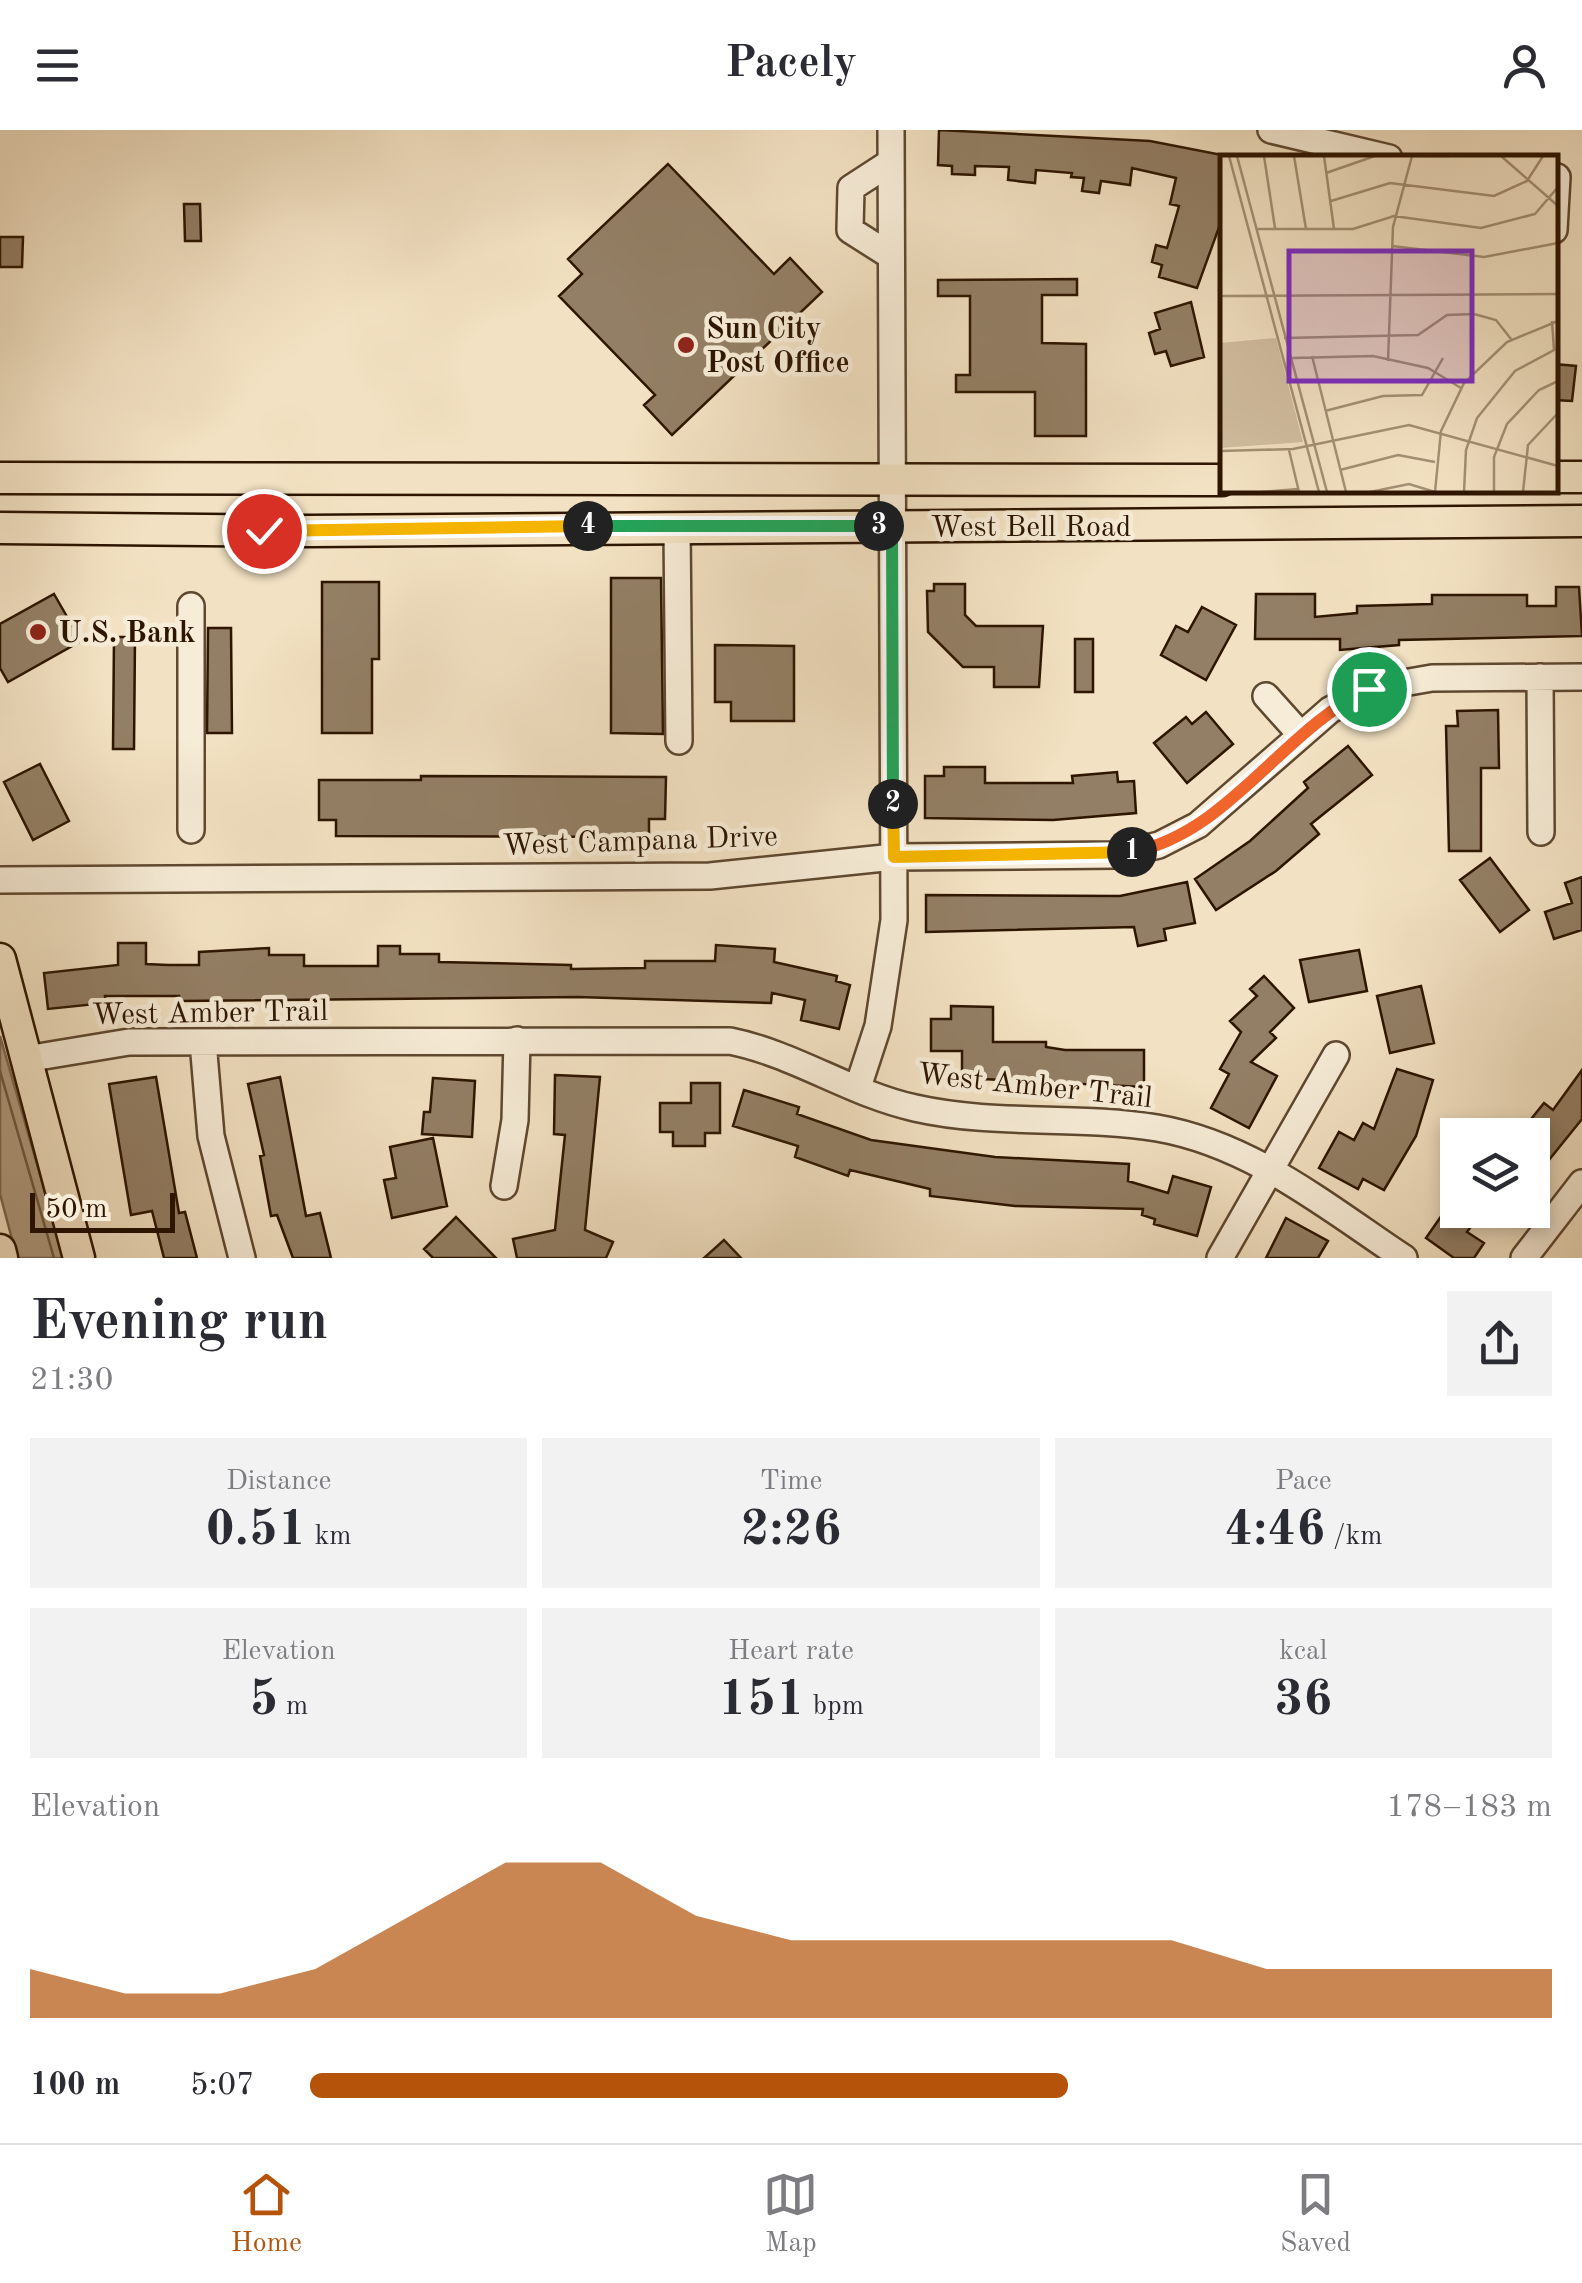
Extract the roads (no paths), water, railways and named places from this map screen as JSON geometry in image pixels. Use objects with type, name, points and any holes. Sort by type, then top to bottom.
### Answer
[{"type":"main road","points":[[1557,477],[1582,476]]},
{"type":"main road","name":"West Bell Road","points":[[0,478],[1220,480]]},
{"type":"main road","name":"West Bell Road","points":[[0,528],[1582,521]]},
{"type":"main road","points":[[0,959],[78,1258]]},
{"type":"main road","points":[[0,1250],[2,1258]]},
{"type":"street","points":[[858,1087],[878,1026],[894,920],[890,130]]},
{"type":"street","points":[[1283,141],[1371,155]]},
{"type":"street","points":[[890,162],[850,188],[850,230],[890,256]]},
{"type":"street","points":[[1557,216],[1565,178]]},
{"type":"street","points":[[677,526],[679,741]]},
{"type":"street","points":[[191,606],[191,830]]},
{"type":"street","points":[[1540,677],[1541,832]]},
{"type":"street","name":"West Campana Drive","points":[[0,880],[724,876],[894,857],[1098,856],[1160,845],[1216,811],[1348,699],[1388,683],[1582,677]]},
{"type":"street","points":[[1266,696],[1301,735]]},
{"type":"street","points":[[504,1186],[515,1120],[517,1040]]},
{"type":"street","name":"West Amber Trail","points":[[26,1058],[107,1044],[730,1041],[899,1104],[939,1112],[1159,1129],[1223,1147],[1270,1169],[1404,1258]]},
{"type":"street","points":[[204,1042],[211,1136],[242,1258]]},
{"type":"street","points":[[1220,1258],[1336,1055]]},
{"type":"street","points":[[1524,1258],[1582,1184]]},
{"type":"water","points":[[0,1036],[64,1258],[17,1258],[0,1194]]},
{"type":"place","name":"Sun City Post Office","points":[[686,345]]},
{"type":"place","name":"U.S. Bank","points":[[38,632]]}]
